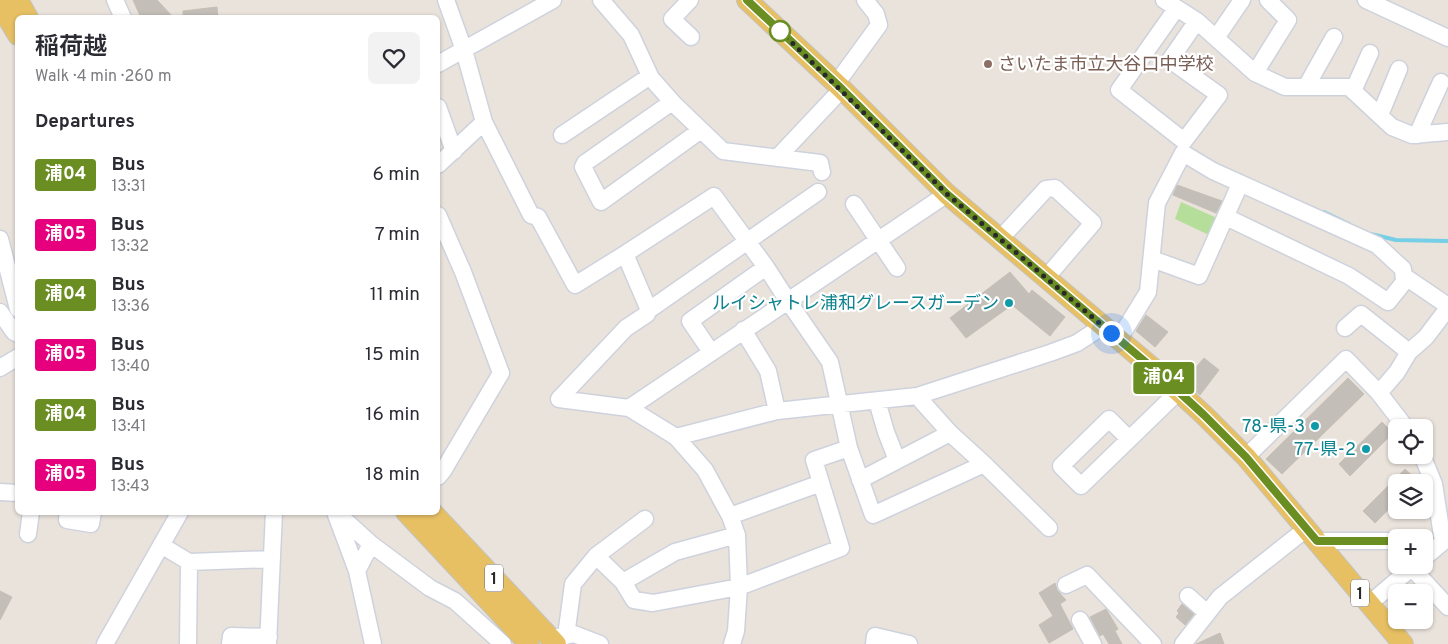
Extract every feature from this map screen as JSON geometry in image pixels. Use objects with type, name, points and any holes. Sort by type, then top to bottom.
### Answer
[{"type":"main road","points":[[18,0],[26,15]]},
{"type":"main road","name":"1","points":[[747,0],[839,87],[947,194],[1179,391],[1246,457],[1403,644]]},
{"type":"main road","points":[[0,5],[15,30]]},
{"type":"main road","name":"1","points":[[409,515],[526,644]]},
{"type":"main road","name":"1","points":[[435,515],[557,639]]},
{"type":"street","points":[[115,0],[122,15]]},
{"type":"street","points":[[446,0],[464,50],[484,122],[531,215],[538,216],[575,285],[714,196],[748,242],[830,362],[849,448],[873,515],[984,464]]},
{"type":"street","points":[[601,0],[631,36],[650,76],[672,102],[723,151],[820,163],[822,172]]},
{"type":"street","points":[[690,0],[672,19],[691,37]]},
{"type":"street","points":[[777,158],[839,87],[879,25],[876,14],[865,0]]},
{"type":"street","points":[[1216,38],[1242,0]]},
{"type":"street","points":[[1255,73],[1288,20],[1268,0]]},
{"type":"street","points":[[1366,0],[1393,5],[1448,38]]},
{"type":"street","points":[[440,63],[464,50],[524,7],[549,1]]},
{"type":"street","points":[[1197,21],[1170,60],[1219,95],[1184,141],[1119,90],[1170,4],[1197,21],[1255,73],[1285,87],[1349,88],[1392,127],[1412,135],[1447,131]]},
{"type":"street","points":[[1306,87],[1334,37]]},
{"type":"street","points":[[1353,92],[1370,53]]},
{"type":"street","points":[[1380,115],[1399,69]]},
{"type":"street","points":[[562,135],[650,76]]},
{"type":"street","points":[[1417,135],[1440,82]]},
{"type":"street","points":[[672,102],[585,163],[583,168],[601,202],[701,130]]},
{"type":"street","points":[[440,112],[454,151]]},
{"type":"street","points":[[440,164],[484,122]]},
{"type":"street","points":[[1119,339],[1148,292],[1157,203],[1183,153],[1240,184],[1377,245],[1402,269],[1404,282],[1388,302],[1349,276],[1226,217]]},
{"type":"street","points":[[1152,259],[1199,276],[1240,184]]},
{"type":"street","points":[[1000,239],[1046,189],[1055,188],[1093,223],[1046,278]]},
{"type":"street","points":[[732,644],[736,631],[740,587],[737,535],[730,516],[705,470],[676,437],[629,408],[559,399],[626,328],[818,192]]},
{"type":"street","points":[[629,408],[947,194]]},
{"type":"street","points":[[854,204],[897,268]]},
{"type":"street","points":[[440,219],[464,272],[501,373],[440,475]]},
{"type":"street","points":[[0,239],[15,296]]},
{"type":"street","points":[[625,254],[649,310]]},
{"type":"street","points":[[711,352],[690,321],[766,268]]},
{"type":"street","points":[[1379,394],[1397,372],[1409,352],[1426,337],[1448,307],[1404,276]]},
{"type":"street","points":[[0,312],[15,332]]},
{"type":"street","points":[[1346,328],[1361,314],[1409,352]]},
{"type":"street","points":[[676,437],[777,411],[917,396],[1077,343],[1103,326]]},
{"type":"street","points":[[744,330],[768,371],[777,411]]},
{"type":"street","points":[[1,366],[15,359]]},
{"type":"street","points":[[1246,457],[1346,359],[1379,394],[1399,419]]},
{"type":"street","points":[[1129,439],[1179,391]]},
{"type":"street","points":[[917,396],[950,433],[1049,528]]},
{"type":"street","points":[[877,401],[897,460]]},
{"type":"street","points":[[860,480],[950,433]]},
{"type":"street","points":[[596,556],[623,582],[634,600],[653,603],[740,587],[841,548],[814,460],[849,448]]},
{"type":"street","points":[[1426,464],[1434,484],[1446,542]]},
{"type":"street","points":[[730,516],[821,483]]},
{"type":"street","points":[[0,492],[15,493]]},
{"type":"street","points":[[28,534],[31,515]]},
{"type":"street","points":[[68,515],[67,520],[91,524],[92,515]]},
{"type":"street","points":[[105,644],[178,515]]},
{"type":"street","points":[[230,644],[231,636],[268,641],[274,515]]},
{"type":"street","points":[[337,515],[356,571],[373,644]]},
{"type":"street","points":[[339,515],[371,544],[430,588],[455,601],[503,644]]},
{"type":"street","points":[[557,639],[573,584],[596,556],[645,519]]},
{"type":"street","points":[[623,582],[675,552],[737,535]]},
{"type":"street","points":[[1189,641],[1220,597],[1312,535],[1388,540]]},
{"type":"street","points":[[1433,541],[1446,542]]},
{"type":"street","points":[[1433,551],[1446,542]]},
{"type":"street","points":[[356,571],[371,544]]},
{"type":"street","points":[[161,545],[189,562],[272,559]]},
{"type":"street","points":[[188,644],[189,562]]},
{"type":"street","points":[[1369,604],[1404,574]]},
{"type":"street","points":[[1425,574],[1448,607]]},
{"type":"street","points":[[1066,585],[1087,575],[1152,644]]},
{"type":"street","points":[[1188,596],[1207,613]]},
{"type":"street","points":[[1080,620],[1094,644]]},
{"type":"street","points":[[526,644],[574,634],[600,644]]},
{"type":"street","points":[[874,644],[875,636],[909,644]]},
{"type":"green space","points":[[1181,202],[1217,218],[1209,235],[1175,219]]},
{"type":"building","points":[[133,0],[157,0],[171,15],[140,15]]},
{"type":"building","points":[[217,7],[218,15],[183,15],[183,11]]},
{"type":"building","points":[[1177,185],[1222,201],[1216,213],[1173,195]]},
{"type":"building","name":"ルイシャトレ浦和グレースガーデン","points":[[1010,272],[1029,294],[1032,290],[1065,317],[1050,336],[1012,305],[966,338],[950,318]]},
{"type":"building","points":[[1146,315],[1168,332],[1155,347],[1136,331]]},
{"type":"building","points":[[1204,358],[1219,370],[1200,395],[1184,381]]},
{"type":"building","name":"78-県-3","points":[[1348,378],[1364,394],[1282,474],[1266,459]]},
{"type":"building","name":"77-県-2","points":[[1382,422],[1388,428],[1388,438],[1350,476],[1339,464]]},
{"type":"building","points":[[1405,469],[1410,474],[1400,474]]},
{"type":"building","points":[[1388,486],[1388,510],[1375,523],[1363,511]]},
{"type":"building","points":[[1055,583],[1057,590],[1066,600],[1060,604],[1073,629],[1049,643],[1039,625],[1053,616],[1039,593]]},
{"type":"building","points":[[0,591],[12,597],[0,620]]},
{"type":"building","points":[[1182,604],[1194,614],[1185,625],[1176,617],[1179,613],[1177,611]]},
{"type":"building","points":[[1106,609],[1118,629],[1115,631],[1122,644],[1109,644],[1103,634],[1100,636],[1090,617]]},
{"type":"building","points":[[1220,633],[1224,644],[1196,644]]},
{"type":"waterway","points":[[1324,212],[1349,224]]},
{"type":"waterway","points":[[1371,234],[1396,240],[1448,241]]},
{"type":"bus line","name":"浦04","points":[[747,0],[842,89],[947,194],[1179,391],[1246,457],[1317,541],[1388,541]]},
{"type":"place","name":"さいたま市立大谷口中学校","points":[[988,64]]},
{"type":"place","name":"ルイシャトレ浦和グレースガーデン","points":[[1009,303]]},
{"type":"place","name":"78-県-3","points":[[1315,426]]},
{"type":"place","name":"77-県-2","points":[[1366,449]]},
{"type":"route","points":[[780,31],[842,89],[947,194],[1111,333]]}]
